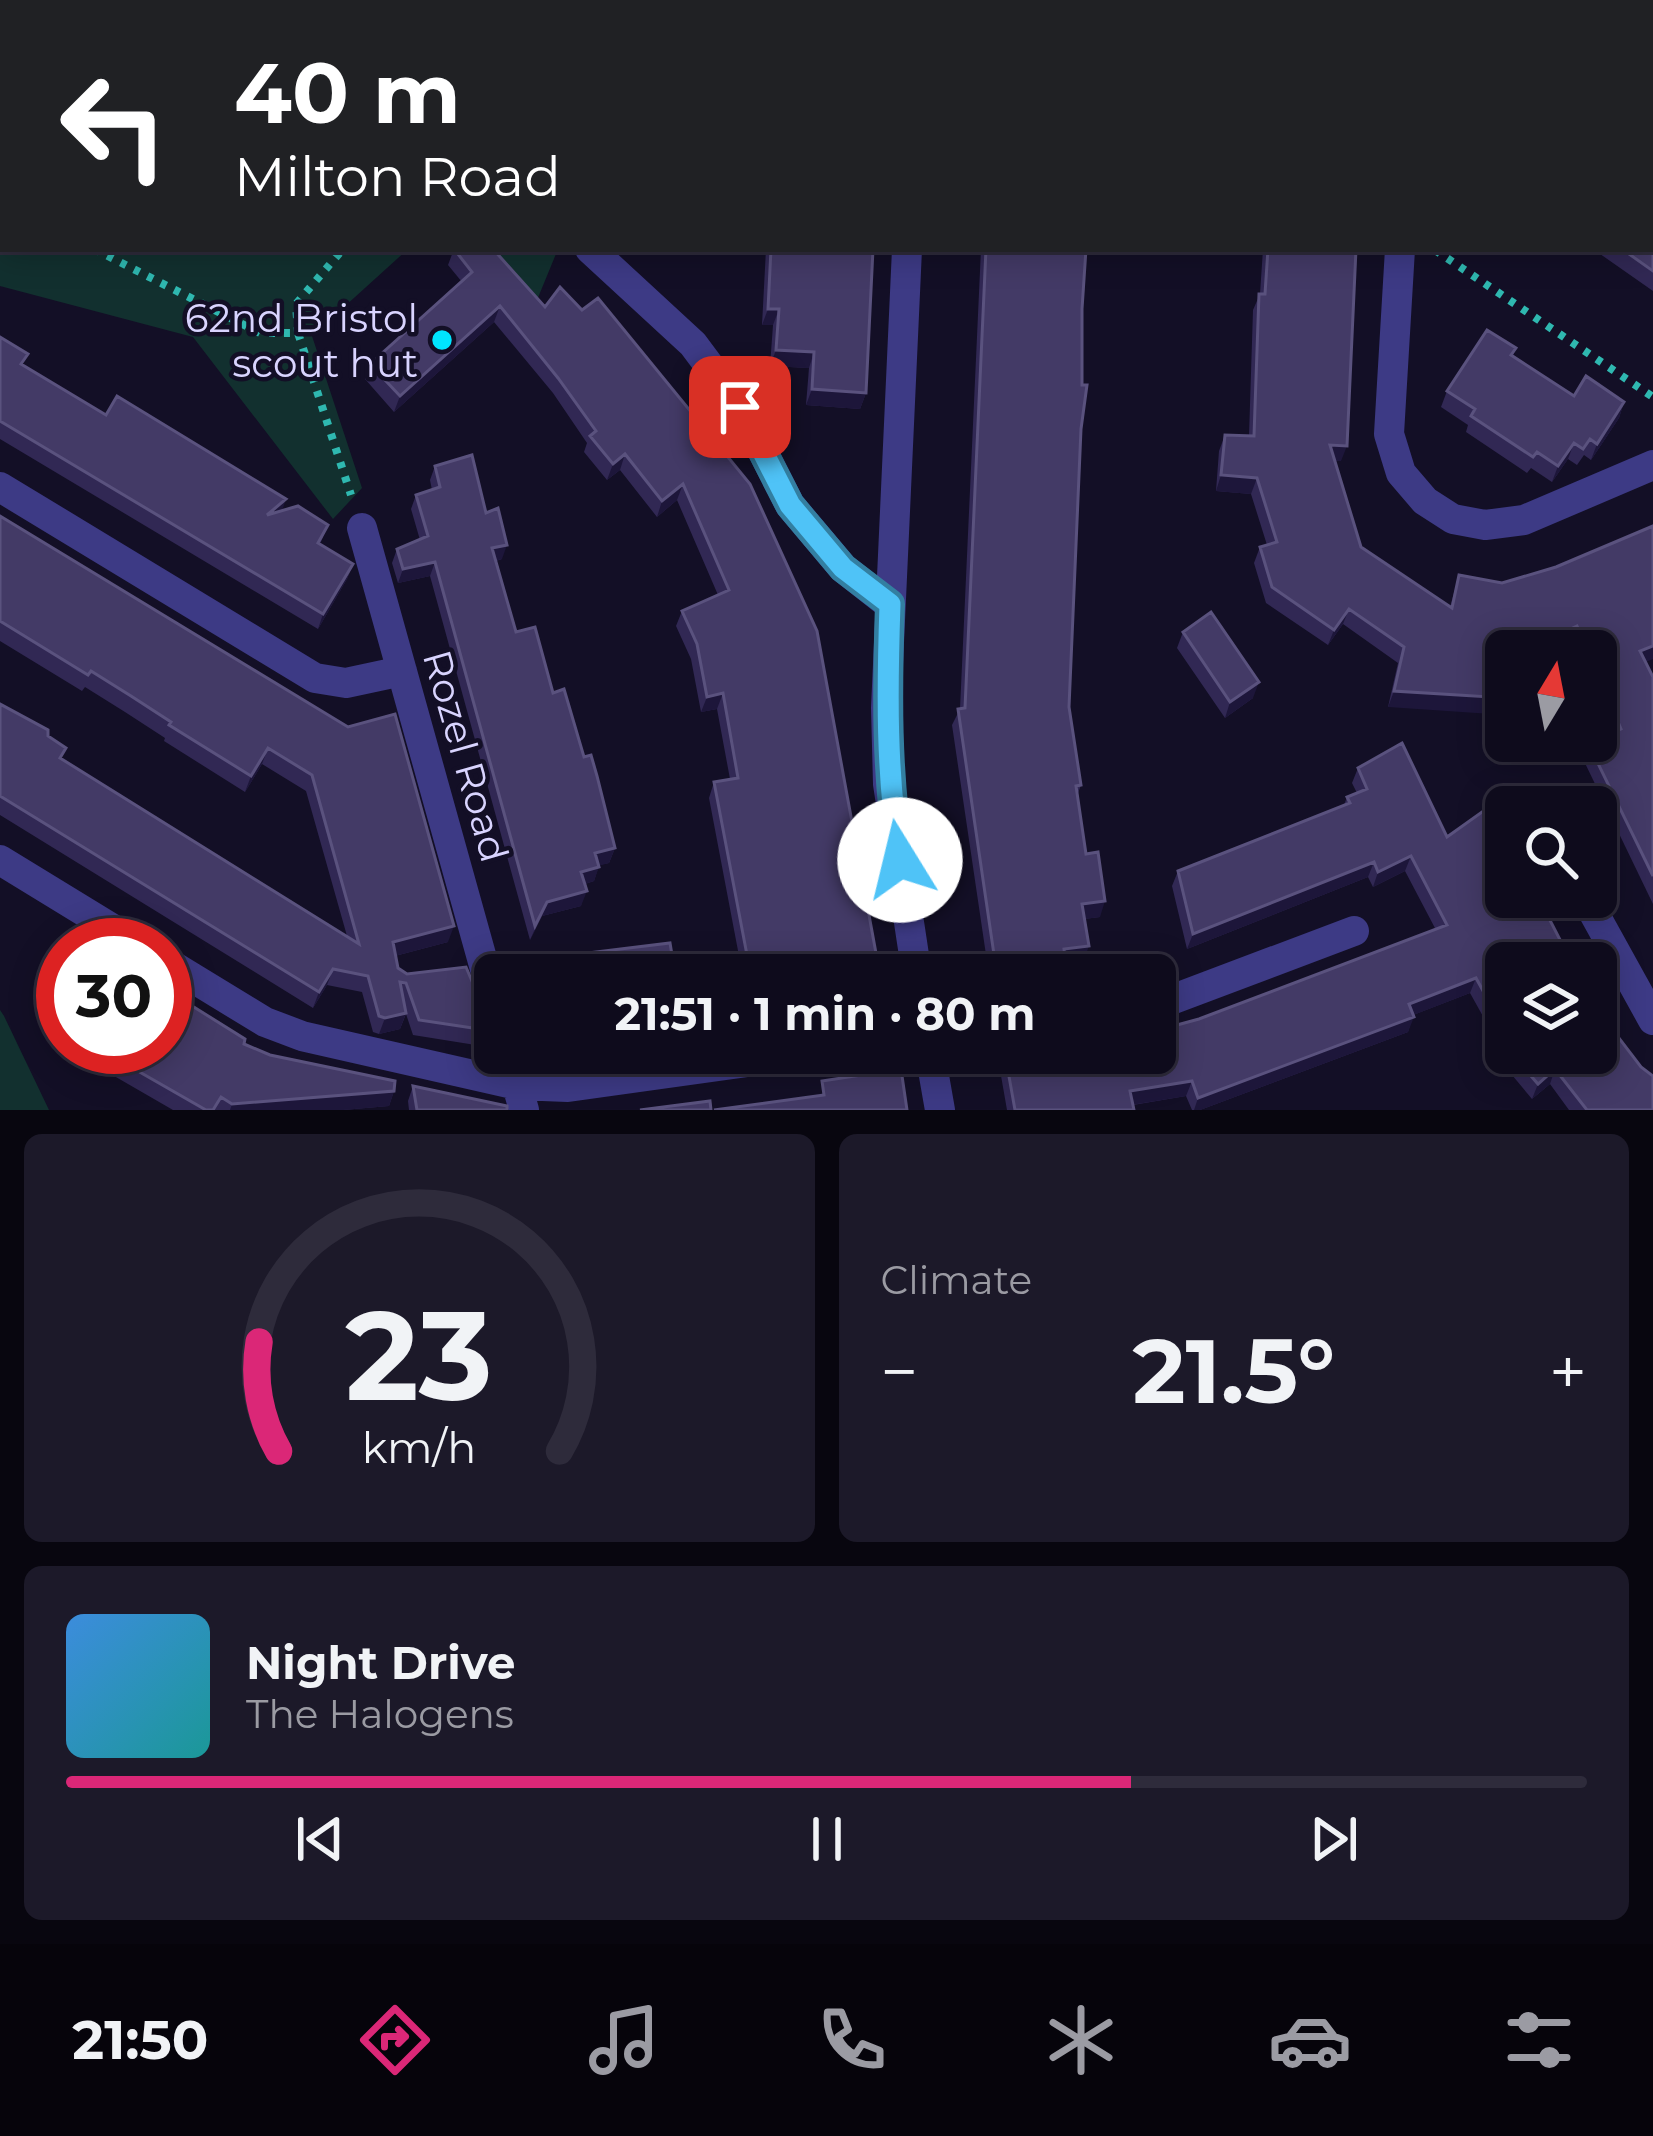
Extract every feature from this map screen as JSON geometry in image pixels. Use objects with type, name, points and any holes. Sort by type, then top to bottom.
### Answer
[{"type":"street","points":[[593,252],[693,344],[740,407],[790,505],[843,568],[890,604]]},
{"type":"street","points":[[907,252],[886,708],[888,784],[914,954]]},
{"type":"street","points":[[1400,252],[1388,434],[1401,473],[1425,501],[1453,518],[1485,525],[1524,520],[1653,465]]},
{"type":"street","points":[[0,487],[315,678],[346,683],[402,671]]},
{"type":"street","name":"Rozel Road","points":[[362,528],[481,954]]},
{"type":"street","points":[[0,860],[95,918]]},
{"type":"street","points":[[1597,918],[1653,1020]]},
{"type":"street","points":[[1176,998],[1354,931]]},
{"type":"street","points":[[192,977],[265,1022],[302,1036],[521,1098],[661,1074]]},
{"type":"street","points":[[934,1074],[940,1110]]},
{"type":"path","points":[[100,252],[260,332],[298,333]]},
{"type":"path","points":[[340,252],[296,304],[298,333],[362,528]]},
{"type":"path","points":[[1438,252],[1653,397]]},
{"type":"green space","points":[[0,252],[405,252],[312,336],[362,488],[333,519],[193,337],[0,286]]},
{"type":"green space","points":[[488,252],[557,252],[535,305]]},
{"type":"green space","points":[[0,1010],[4,1016],[49,1110],[0,1110]]},
{"type":"building","points":[[456,252],[496,252],[545,307],[560,287],[582,310],[598,298],[750,484],[817,631],[876,954],[747,954],[714,782],[738,778],[723,693],[707,697],[697,644],[682,611],[729,590],[683,484],[662,501],[625,454],[613,464],[590,436],[596,431],[500,306],[400,396],[370,364],[472,272]]},
{"type":"building","points":[[771,252],[873,252],[866,393],[812,389],[814,352],[776,350],[779,309],[768,309]]},
{"type":"building","points":[[986,252],[1086,252],[1082,385],[1087,385],[1069,707],[1086,854],[1098,852],[1105,901],[1082,904],[1089,946],[1064,949],[1065,954],[994,954],[958,709],[965,708]]},
{"type":"building","points":[[1268,252],[1356,252],[1347,446],[1330,445],[1361,547],[1452,608],[1459,575],[1502,583],[1556,567],[1653,526],[1653,646],[1640,651],[1653,677],[1653,876],[1617,802],[1617,786],[1609,786],[1597,762],[1617,762],[1617,731],[1621,729],[1617,720],[1617,630],[1579,630],[1577,626],[1569,630],[1485,630],[1485,697],[1394,691],[1404,647],[1349,609],[1334,630],[1272,587],[1260,547],[1277,542],[1257,478],[1221,475],[1225,435],[1254,436],[1259,294],[1265,294]]},
{"type":"building","points":[[1626,252],[1653,252],[1653,271]]},
{"type":"building","points":[[1487,330],[1516,348],[1511,355],[1574,396],[1586,376],[1624,402],[1597,444],[1590,439],[1583,449],[1574,443],[1558,466],[1537,452],[1533,457],[1471,416],[1475,409],[1447,391]]},
{"type":"building","points":[[0,337],[28,354],[21,364],[106,415],[117,396],[286,499],[267,515],[298,506],[328,525],[318,543],[353,564],[323,614],[0,421]]},
{"type":"building","points":[[472,455],[486,513],[498,508],[507,545],[492,548],[516,632],[535,627],[553,693],[564,689],[584,757],[591,755],[615,848],[595,853],[599,867],[581,872],[587,891],[547,902],[535,926],[435,562],[403,569],[397,549],[428,536],[416,495],[440,487],[435,466]]},
{"type":"building","points":[[0,516],[348,727],[395,714],[454,926],[393,942],[398,968],[407,974],[466,967],[474,986],[474,1028],[419,1020],[406,983],[400,982],[406,1013],[385,1018],[379,1016],[368,976],[333,969],[319,992],[0,796],[0,704],[48,730],[48,736],[66,748],[60,758],[359,944],[312,775],[268,748],[251,776],[91,671],[88,675],[0,621]]},
{"type":"building","points":[[1211,612],[1259,682],[1230,702],[1183,632]]},
{"type":"building","points":[[1402,743],[1447,837],[1485,810],[1485,918],[1549,918],[1561,942],[1485,942],[1485,994],[1476,978],[1409,1004],[1414,1017],[1198,1098],[1192,1081],[1130,1091],[1134,1110],[1015,1110],[1009,1074],[1176,1074],[1176,1025],[1447,925],[1411,856],[1378,872],[1374,862],[1193,934],[1178,871],[1350,803],[1347,797],[1367,789],[1358,768]]},
{"type":"building","points":[[670,943],[672,954],[579,954]]},
{"type":"building","points":[[192,1006],[245,1039],[244,1044],[270,1055],[395,1081],[394,1091],[232,1104],[221,1097],[213,1110],[143,1074],[192,1074]]},
{"type":"building","points":[[1617,1036],[1653,1076],[1653,1110],[1587,1110],[1559,1074],[1617,1074]]},
{"type":"building","points":[[902,1074],[907,1110],[714,1110],[824,1095],[822,1081]]},
{"type":"building","points":[[1529,1074],[1549,1074],[1538,1084]]},
{"type":"building","points":[[413,1086],[507,1106],[507,1110],[417,1110]]},
{"type":"building","points":[[710,1101],[711,1110],[640,1110]]},
{"type":"place","name":"62nd Bristol scout hut","points":[[442,340]]},
{"type":"route","points":[[740,407],[790,505],[843,568],[890,604],[888,784],[900,860]]}]
